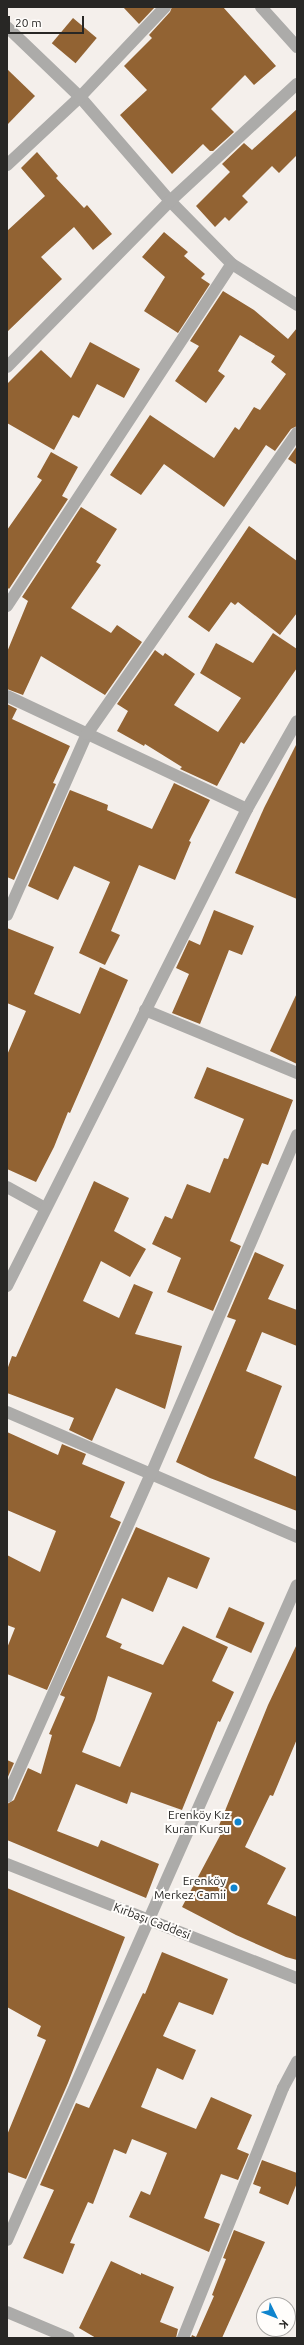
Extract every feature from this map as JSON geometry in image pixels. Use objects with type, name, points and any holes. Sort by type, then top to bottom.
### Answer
[{"type":"street","points":[[7,165],[80,97],[165,7]]},
{"type":"street","points":[[261,7],[297,47]]},
{"type":"street","points":[[7,27],[80,97],[170,201],[232,264],[297,305]]},
{"type":"street","points":[[7,367],[170,201],[297,84]]},
{"type":"street","points":[[7,606],[232,264]]},
{"type":"street","points":[[7,915],[87,734],[297,433]]},
{"type":"street","points":[[7,696],[247,809]]},
{"type":"street","points":[[7,1286],[247,809],[297,721]]},
{"type":"street","points":[[145,1010],[297,1073]]},
{"type":"street","points":[[7,1797],[151,1474],[297,1135]]},
{"type":"street","points":[[7,1187],[45,1208]]},
{"type":"street","points":[[7,1412],[297,1537]]},
{"type":"street","points":[[7,2240],[297,1585]]},
{"type":"street","name":"Kırbaşı Caddesi","points":[[7,1864],[297,1978]]},
{"type":"street","points":[[183,2338],[284,2088],[297,2062]]},
{"type":"street","points":[[7,2312],[69,2338]]},
{"type":"building","points":[[123,7],[155,7],[139,24]]},
{"type":"building","points":[[172,7],[223,7],[276,66],[254,85],[245,75],[211,109],[234,132],[213,151],[210,151],[203,144],[172,174],[120,115],[147,90],[124,66],[152,38],[149,35],[170,12]]},
{"type":"building","points":[[73,18],[97,38],[76,63],[52,43]]},
{"type":"building","points":[[7,69],[35,96],[7,125]]},
{"type":"building","points":[[297,109],[297,155],[279,173],[272,166],[242,196],[248,202],[229,221],[225,217],[215,227],[196,206],[230,172],[222,164],[244,143],[252,150]]},
{"type":"building","points":[[37,152],[58,176],[56,178],[84,208],[87,205],[112,234],[93,250],[74,227],[41,257],[62,279],[7,332],[7,231],[45,196],[21,168]]},
{"type":"building","points":[[164,232],[188,252],[184,256],[205,274],[201,278],[210,284],[178,333],[144,311],[165,277],[142,257]]},
{"type":"building","points":[[223,291],[254,310],[288,339],[297,328],[297,426],[291,429],[275,451],[266,445],[224,507],[164,464],[141,495],[110,475],[150,415],[214,458],[235,427],[239,430],[254,407],[260,410],[286,374],[271,362],[275,356],[240,335],[218,371],[225,376],[206,403],[175,381],[199,346],[190,341]]},
{"type":"building","points":[[90,342],[140,369],[124,398],[97,384],[79,418],[73,415],[54,450],[7,423],[7,384],[41,350],[71,378]]},
{"type":"building","points":[[297,446],[297,465],[288,459]]},
{"type":"building","points":[[51,452],[78,467],[62,496],[68,499],[9,589],[7,587],[7,530],[42,480],[37,477]]},
{"type":"building","points":[[81,507],[117,529],[96,562],[101,565],[71,608],[111,633],[117,625],[142,642],[105,695],[41,656],[23,695],[7,689],[7,652],[28,601],[22,597]]},
{"type":"building","points":[[249,526],[297,561],[297,613],[280,635],[238,602],[235,605],[231,602],[209,632],[188,617]]},
{"type":"building","points":[[273,633],[297,649],[297,668],[244,744],[241,742],[217,786],[180,769],[182,767],[145,744],[144,746],[117,731],[128,711],[117,704],[155,650],[163,656],[165,653],[195,674],[174,705],[218,732],[241,698],[200,673],[216,643],[253,663]]},
{"type":"building","points":[[7,704],[17,709],[12,719],[70,746],[53,783],[56,784],[14,880],[7,877]]},
{"type":"building","points":[[297,743],[297,899],[235,873],[264,808]]},
{"type":"building","points":[[174,783],[210,800],[189,841],[191,842],[175,880],[139,865],[111,931],[120,935],[105,965],[79,953],[110,882],[74,866],[58,900],[28,886],[70,790],[108,805],[107,810],[152,829]]},
{"type":"building","points":[[214,910],[254,926],[242,955],[229,950],[200,1024],[172,1013],[189,974],[176,968],[189,940],[200,945]]},
{"type":"building","points":[[7,928],[54,947],[34,994],[80,1014],[100,967],[128,980],[70,1113],[68,1112],[54,1147],[36,1182],[7,1169],[7,1055],[26,1011],[7,1003]]},
{"type":"building","points":[[297,993],[297,1064],[270,1051]]},
{"type":"building","points":[[207,1067],[293,1100],[268,1165],[262,1163],[230,1241],[241,1246],[213,1311],[167,1292],[181,1258],[152,1244],[165,1216],[172,1219],[187,1184],[210,1193],[224,1158],[228,1159],[244,1119],[194,1098]]},
{"type":"building","points":[[94,1181],[129,1198],[114,1231],[146,1249],[130,1277],[101,1261],[83,1301],[119,1318],[134,1284],[153,1292],[135,1334],[182,1346],[165,1409],[116,1388],[92,1441],[69,1430],[74,1418],[7,1393],[7,1370],[12,1356],[16,1357]]},
{"type":"building","points":[[255,1252],[284,1265],[268,1299],[297,1310],[297,1346],[262,1332],[246,1371],[282,1386],[254,1458],[297,1477],[297,1511],[210,1478],[176,1462],[236,1320],[227,1317]]},
{"type":"building","points":[[7,1432],[58,1455],[62,1444],[86,1454],[82,1464],[125,1482],[110,1517],[121,1522],[47,1690],[7,1674],[7,1648],[15,1628],[7,1625],[7,1555],[40,1572],[56,1531],[7,1510]]},
{"type":"building","points":[[136,1527],[210,1558],[197,1589],[168,1577],[153,1612],[122,1598],[106,1637],[122,1644],[120,1648],[163,1665],[183,1626],[228,1647],[212,1681],[234,1692],[220,1722],[218,1721],[182,1810],[131,1792],[127,1804],[76,1784],[57,1831],[98,1847],[101,1840],[159,1864],[146,1898],[7,1840],[7,1804],[14,1800],[28,1768],[41,1774],[52,1735],[49,1734],[65,1697],[60,1695]],"holes":[[[108,1676],[152,1693],[120,1767],[82,1752],[95,1720]]]},
{"type":"building","points":[[229,1607],[265,1623],[251,1653],[216,1637]]},
{"type":"building","points":[[297,1644],[297,1739],[273,1796],[270,1795],[245,1847],[286,1868],[267,1904],[297,1917],[297,1960],[286,1957],[236,1935],[182,1907],[223,1830],[218,1828],[268,1705]]},
{"type":"building","points":[[7,1760],[14,1763],[7,1779]]},
{"type":"building","points":[[7,1888],[125,1937],[68,2083],[26,2179],[7,2172],[7,2135],[46,2040],[37,2036],[41,2026],[7,2007]]},
{"type":"building","points":[[162,1952],[228,1979],[213,2015],[179,2002],[163,2036],[196,2050],[183,2080],[157,2068],[141,2107],[196,2129],[211,2097],[252,2115],[237,2149],[249,2154],[238,2180],[221,2174],[204,2218],[220,2224],[209,2252],[129,2217],[141,2191],[150,2195],[167,2153],[132,2139],[126,2154],[114,2149],[93,2204],[88,2202],[70,2243],[75,2244],[63,2274],[23,2258],[54,2190],[40,2185],[76,2103],[89,2108],[143,1993],[145,1994]]},
{"type":"building","points":[[262,2160],[297,2173],[297,2183],[288,2205],[259,2193],[261,2187],[253,2184]]},
{"type":"building","points":[[234,2230],[265,2242],[222,2338],[191,2338],[192,2335],[196,2337],[214,2296],[212,2295],[226,2259],[223,2258]]},
{"type":"building","points":[[111,2261],[141,2275],[141,2273],[174,2287],[160,2322],[178,2329],[176,2338],[96,2338],[79,2328]]},
{"type":"place","name":"Erenköy Kız Kuran Kursu","points":[[238,1822]]},
{"type":"place","name":"Erenköy Merkez Camii","points":[[234,1888]]}]
